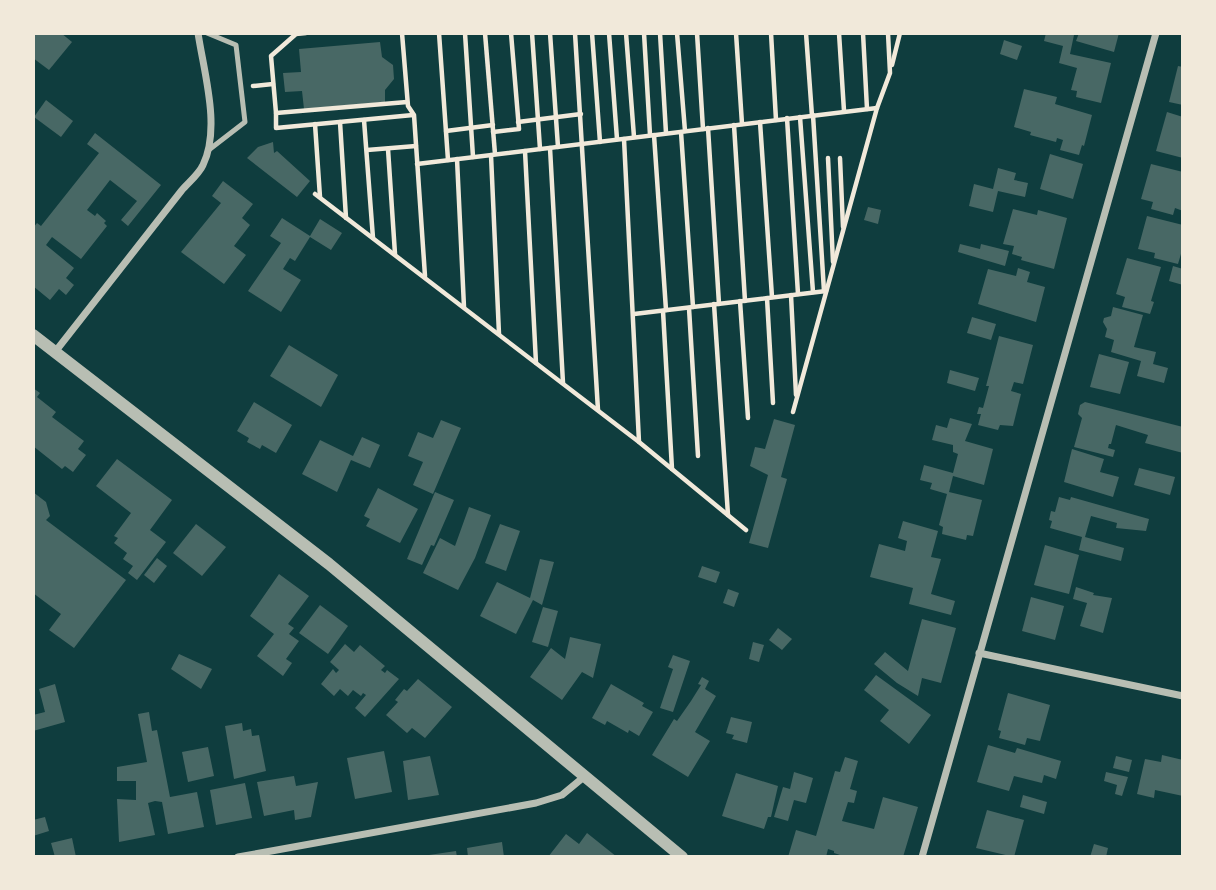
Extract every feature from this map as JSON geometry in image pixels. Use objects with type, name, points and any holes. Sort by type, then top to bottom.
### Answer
[{"type":"street","points":[[55,352],[202,168],[210,149],[212,127],[198,33]]},
{"type":"street","points":[[922,857],[1156,33]]},
{"type":"street","points":[[33,335],[329,564],[682,857]]},
{"type":"street","points":[[979,653],[1183,696]]},
{"type":"street","points":[[238,857],[536,803],[562,795],[585,776]]},
{"type":"lane","points":[[207,33],[236,45],[245,121],[210,149]]},
{"type":"path","points":[[306,33],[296,34],[271,56],[276,128],[414,115]]},
{"type":"path","points":[[402,33],[407,102],[414,115],[425,277]]},
{"type":"path","points":[[439,33],[448,160]]},
{"type":"path","points":[[465,33],[473,157]]},
{"type":"path","points":[[485,33],[493,129],[499,334]]},
{"type":"path","points":[[446,131],[471,128],[519,129],[511,33]]},
{"type":"path","points":[[533,33],[540,149]]},
{"type":"path","points":[[550,33],[558,147]]},
{"type":"path","points":[[575,33],[598,410]]},
{"type":"path","points":[[592,33],[600,142]]},
{"type":"path","points":[[609,33],[617,139]]},
{"type":"path","points":[[626,33],[634,137]]},
{"type":"path","points":[[644,33],[664,310],[672,469]]},
{"type":"path","points":[[660,33],[666,133]]},
{"type":"path","points":[[677,33],[698,456]]},
{"type":"path","points":[[696,33],[706,129],[728,515]]},
{"type":"path","points":[[736,33],[742,124]]},
{"type":"path","points":[[771,33],[776,120]]},
{"type":"path","points":[[806,33],[825,291]]},
{"type":"path","points":[[839,33],[844,111]]},
{"type":"path","points":[[863,33],[867,109]]},
{"type":"path","points":[[888,33],[890,73]]},
{"type":"path","points":[[793,412],[900,33]]},
{"type":"path","points":[[276,113],[407,102]]},
{"type":"path","points":[[417,164],[877,107]]},
{"type":"path","points":[[518,122],[581,114]]},
{"type":"path","points":[[800,117],[813,292]]},
{"type":"path","points":[[787,118],[798,294]]},
{"type":"path","points":[[364,120],[373,238]]},
{"type":"path","points":[[340,122],[346,218]]},
{"type":"path","points":[[760,122],[773,403]]},
{"type":"path","points":[[316,124],[320,198]]},
{"type":"path","points":[[734,125],[748,418]]},
{"type":"path","points":[[624,139],[639,442]]},
{"type":"path","points":[[367,150],[416,146]]},
{"type":"path","points":[[550,148],[563,383]]},
{"type":"path","points":[[388,149],[394,254]]},
{"type":"path","points":[[525,151],[536,363]]},
{"type":"path","points":[[828,158],[833,266]]},
{"type":"path","points":[[840,158],[843,232]]},
{"type":"path","points":[[457,159],[464,307]]},
{"type":"path","points":[[315,194],[598,410],[746,530]]},
{"type":"path","points":[[634,314],[825,291]]},
{"type":"path","points":[[791,295],[796,400]]},
{"type":"building","points":[[33,33],[61,33],[72,42],[49,70],[33,58]]},
{"type":"building","points":[[1046,33],[1074,35],[1070,54],[1111,63],[1101,103],[1076,97],[1077,91],[1071,90],[1077,68],[1059,63],[1063,46],[1044,41]]},
{"type":"building","points":[[1079,33],[1119,33],[1114,52],[1076,41]]},
{"type":"building","points":[[1004,40],[1022,46],[1017,60],[1000,54]]},
{"type":"building","points":[[380,42],[382,57],[393,65],[394,79],[385,90],[385,102],[304,109],[302,91],[285,92],[283,73],[301,72],[299,49]]},
{"type":"building","points":[[1178,66],[1183,67],[1183,105],[1169,102]]},
{"type":"building","points":[[1024,89],[1057,97],[1055,104],[1092,115],[1079,155],[1060,150],[1063,140],[1057,138],[1056,142],[1030,135],[1031,132],[1014,127]]},
{"type":"building","points":[[46,100],[73,121],[61,137],[34,117]]},
{"type":"building","points":[[1167,112],[1183,117],[1183,158],[1156,151]]},
{"type":"building","points":[[95,133],[161,185],[128,226],[121,220],[137,201],[110,180],[87,210],[95,216],[97,213],[106,221],[104,223],[107,226],[81,259],[52,237],[46,245],[74,268],[66,278],[74,285],[66,295],[59,289],[50,300],[33,286],[33,228],[37,223],[41,226],[99,153],[87,144]]},
{"type":"building","points":[[273,142],[274,153],[277,151],[310,181],[297,197],[247,158],[258,147]]},
{"type":"building","points":[[1050,154],[1083,164],[1073,199],[1040,189]]},
{"type":"building","points":[[1151,164],[1183,172],[1183,211],[1175,208],[1173,215],[1151,209],[1153,202],[1141,199]]},
{"type":"building","points":[[998,168],[1016,173],[1014,180],[1028,183],[1025,197],[998,191],[993,212],[969,206],[974,184],[993,189]]},
{"type":"building","points":[[223,181],[253,204],[242,218],[250,225],[234,246],[246,255],[224,284],[181,252],[221,203],[212,196]]},
{"type":"building","points":[[868,207],[881,210],[878,224],[864,220]]},
{"type":"building","points":[[1013,209],[1037,215],[1038,210],[1067,218],[1054,269],[1021,260],[1022,257],[1012,254],[1014,246],[1003,244]]},
{"type":"building","points":[[1147,216],[1183,225],[1183,247],[1178,264],[1154,258],[1155,253],[1138,249]]},
{"type":"building","points":[[282,218],[310,236],[320,219],[342,233],[331,250],[310,237],[295,261],[290,258],[283,269],[301,280],[281,312],[248,291],[281,243],[270,236]]},
{"type":"building","points":[[960,244],[980,249],[981,244],[1009,251],[1005,266],[958,252]]},
{"type":"building","points":[[1127,258],[1161,267],[1150,314],[1122,307],[1125,297],[1116,294]]},
{"type":"building","points":[[1173,266],[1183,269],[1183,285],[1169,281]]},
{"type":"building","points":[[1018,268],[1030,272],[1027,282],[1045,287],[1036,322],[978,304],[988,269],[1016,276]]},
{"type":"building","points":[[1113,307],[1143,315],[1134,347],[1156,352],[1153,364],[1168,368],[1164,383],[1137,376],[1141,361],[1111,352],[1114,340],[1105,337],[1107,329],[1103,322],[1104,318],[1111,316]]},
{"type":"building","points":[[972,317],[996,324],[991,340],[967,333]]},
{"type":"building","points":[[999,336],[1033,345],[1023,384],[1014,382],[1011,391],[1021,394],[1013,426],[1000,425],[998,430],[978,425],[981,414],[977,414],[979,407],[983,408]]},
{"type":"building","points":[[289,345],[338,375],[321,407],[270,376]]},
{"type":"building","points":[[1099,354],[1129,362],[1120,394],[1090,387]]},
{"type":"building","points":[[950,370],[979,378],[975,391],[947,383]]},
{"type":"building","points":[[33,388],[40,393],[37,397],[56,412],[52,417],[84,441],[78,449],[86,455],[73,472],[65,466],[62,469],[33,446]]},
{"type":"building","points":[[254,402],[292,425],[276,453],[262,445],[260,449],[247,442],[249,438],[237,431]]},
{"type":"building","points":[[1085,402],[1183,427],[1183,453],[1145,443],[1148,435],[1116,425],[1108,448],[1115,450],[1113,457],[1074,447],[1082,418],[1078,414],[1080,405]]},
{"type":"building","points":[[950,418],[972,424],[965,441],[993,449],[984,485],[953,476],[949,492],[982,500],[973,536],[967,535],[966,540],[942,534],[943,527],[939,525],[947,494],[930,489],[932,483],[920,480],[924,465],[953,473],[958,454],[953,452],[953,445],[932,440],[936,425],[947,428]]},
{"type":"building","points":[[774,419],[795,425],[781,477],[787,479],[768,548],[749,543],[768,475],[750,466],[755,447],[765,449]]},
{"type":"building","points":[[441,420],[461,428],[433,494],[413,485],[423,462],[408,456],[418,432],[433,438]]},
{"type":"building","points":[[362,437],[380,445],[370,468],[351,460],[337,492],[302,474],[320,440],[353,456]]},
{"type":"building","points":[[1072,449],[1104,459],[1100,472],[1119,477],[1113,497],[1064,482]]},
{"type":"building","points":[[117,459],[172,500],[150,530],[166,542],[137,580],[128,573],[133,566],[123,559],[127,553],[114,543],[118,538],[114,536],[131,513],[96,486]]},
{"type":"building","points":[[1139,468],[1175,477],[1170,495],[1134,485]]},
{"type":"building","points":[[378,488],[418,509],[400,543],[366,526],[370,519],[364,516]]},
{"type":"building","points":[[33,492],[46,502],[50,516],[46,520],[126,580],[74,648],[49,630],[61,614],[33,593]]},
{"type":"building","points":[[435,492],[454,500],[434,546],[431,545],[422,565],[407,559]]},
{"type":"building","points":[[1059,497],[1070,500],[1071,497],[1149,519],[1146,531],[1116,528],[1117,523],[1091,516],[1085,537],[1124,548],[1121,561],[1079,550],[1082,537],[1050,528],[1051,511],[1055,512]]},
{"type":"building","points":[[469,507],[491,515],[475,558],[458,590],[423,573],[440,538],[455,546]]},
{"type":"building","points":[[903,521],[938,531],[931,557],[941,559],[931,594],[955,601],[951,615],[909,604],[913,588],[870,577],[879,544],[905,551],[907,541],[898,538]]},
{"type":"building","points":[[196,524],[226,547],[202,576],[173,553]]},
{"type":"building","points":[[500,524],[520,531],[506,571],[485,563]]},
{"type":"building","points":[[1045,545],[1079,555],[1069,594],[1034,585]]},
{"type":"building","points":[[157,558],[167,566],[154,583],[144,575]]},
{"type":"building","points":[[540,559],[554,562],[542,605],[533,600],[516,634],[480,616],[497,582],[530,598]]},
{"type":"building","points":[[702,566],[720,572],[716,583],[698,577]]},
{"type":"building","points":[[279,574],[309,596],[288,624],[294,628],[289,634],[299,641],[286,659],[292,663],[283,676],[257,656],[274,634],[250,616]]},
{"type":"building","points":[[1076,587],[1094,593],[1093,595],[1112,598],[1103,633],[1080,626],[1087,603],[1073,599]]},
{"type":"building","points":[[728,589],[739,593],[734,607],[723,603]]},
{"type":"building","points":[[1031,597],[1064,606],[1055,640],[1022,631]]},
{"type":"building","points":[[320,605],[348,626],[328,654],[299,633]]},
{"type":"building","points":[[543,607],[558,611],[548,647],[532,642]]},
{"type":"building","points":[[922,619],[956,628],[941,683],[922,678],[918,696],[874,664],[885,652],[908,671]]},
{"type":"building","points":[[778,628],[792,639],[782,650],[769,640]]},
{"type":"building","points":[[570,637],[601,644],[593,678],[582,672],[562,700],[530,677],[551,648],[565,659]]},
{"type":"building","points":[[753,642],[764,645],[759,662],[749,659]]},
{"type":"building","points":[[345,644],[354,652],[360,645],[385,666],[381,670],[385,673],[387,670],[399,679],[365,717],[355,708],[366,695],[363,693],[361,696],[353,690],[348,696],[340,689],[334,696],[321,684],[333,669],[336,673],[339,670],[330,662]]},
{"type":"building","points":[[179,654],[212,669],[201,689],[171,669]]},
{"type":"building","points":[[673,655],[690,661],[673,712],[660,708],[673,669],[668,667]]},
{"type":"building","points":[[876,675],[931,715],[909,744],[880,721],[889,710],[864,690]]},
{"type":"building","points":[[702,677],[709,681],[705,689],[716,696],[695,732],[710,741],[688,777],[652,755],[674,719],[677,721],[691,701],[701,685],[698,684]]},
{"type":"building","points":[[418,679],[452,707],[425,738],[412,728],[407,733],[386,715],[398,702],[395,700],[404,689],[407,691]]},
{"type":"building","points":[[55,684],[65,722],[33,731],[33,715],[45,712],[39,689]]},
{"type":"building","points":[[611,684],[644,703],[642,706],[653,712],[639,736],[607,721],[605,725],[592,718]]},
{"type":"building","points":[[1008,693],[1050,705],[1040,741],[1027,738],[1025,745],[999,738],[1001,731],[998,730]]},
{"type":"building","points":[[149,712],[152,731],[157,730],[170,797],[197,792],[204,827],[168,834],[162,802],[155,801],[148,803],[155,835],[119,842],[117,799],[136,800],[136,781],[117,781],[117,767],[147,762],[138,714]]},
{"type":"building","points":[[731,717],[752,722],[747,743],[732,739],[734,735],[726,733]]},
{"type":"building","points":[[242,723],[243,731],[251,729],[252,736],[259,735],[266,771],[234,779],[225,726]]},
{"type":"building","points":[[988,745],[1015,753],[1017,748],[1061,761],[1056,779],[1044,775],[1042,783],[1014,776],[1009,791],[977,782]]},
{"type":"building","points":[[208,747],[214,776],[188,782],[182,752]]},
{"type":"building","points":[[384,751],[392,792],[355,799],[347,758]]},
{"type":"building","points":[[1162,755],[1183,760],[1183,796],[1155,790],[1154,798],[1137,794],[1145,759],[1161,762]]},
{"type":"building","points":[[430,756],[439,795],[408,800],[403,761]]},
{"type":"building","points":[[1116,756],[1132,760],[1129,772],[1113,768]]},
{"type":"building","points":[[845,757],[858,761],[850,789],[857,791],[854,803],[848,802],[842,821],[874,829],[883,797],[918,807],[903,857],[846,857],[828,849],[826,857],[788,857],[796,830],[816,836],[835,771],[840,772]]},
{"type":"building","points":[[794,772],[813,778],[806,803],[794,800],[788,821],[774,817],[783,787],[790,789]]},
{"type":"building","points":[[1106,772],[1128,777],[1122,796],[1115,794],[1117,785],[1104,781]]},
{"type":"building","points":[[736,773],[778,786],[771,817],[768,817],[764,829],[722,816]]},
{"type":"building","points":[[294,776],[296,786],[318,782],[311,817],[295,820],[294,810],[264,816],[257,782]]},
{"type":"building","points":[[245,783],[252,818],[216,825],[210,790]]},
{"type":"building","points":[[1023,795],[1047,802],[1044,814],[1020,807]]},
{"type":"building","points":[[987,810],[1024,820],[1014,857],[976,848]]},
{"type":"building","points":[[45,817],[49,831],[33,836],[33,820]]},
{"type":"building","points":[[587,833],[617,857],[548,857],[566,834],[579,844]]},
{"type":"building","points":[[72,838],[76,857],[55,857],[51,843]]},
{"type":"building","points":[[502,842],[504,857],[468,857],[467,848]]},
{"type":"building","points":[[1094,844],[1108,848],[1106,857],[1090,857]]},
{"type":"building","points":[[456,851],[457,857],[429,857],[429,855]]}]
